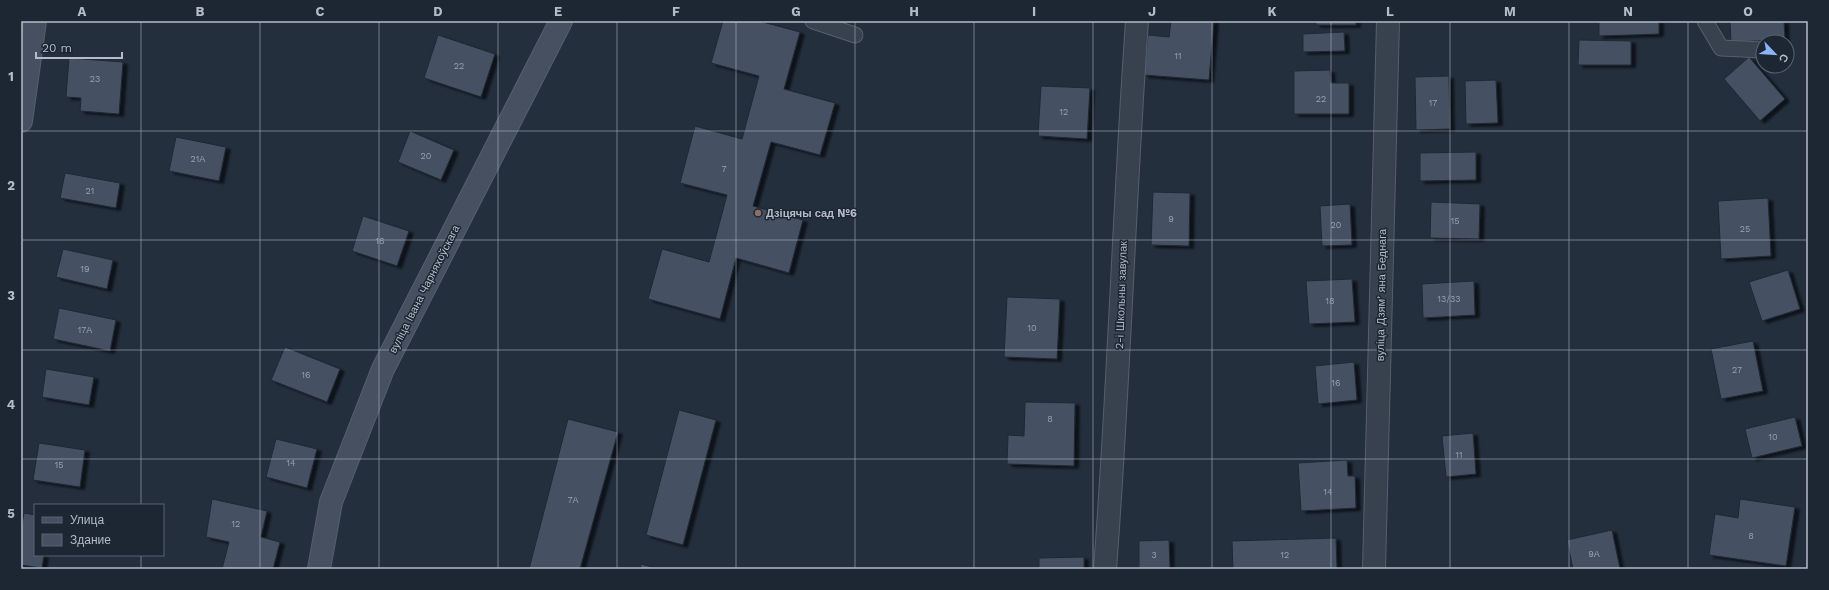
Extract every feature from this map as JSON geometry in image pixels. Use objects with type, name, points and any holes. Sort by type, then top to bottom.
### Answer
[{"type":"street","points":[[21,121],[35,21]]},
{"type":"street","name":"вуліца Івана Чарняхоўскага","points":[[319,569],[331,502],[383,369],[561,21]]},
{"type":"street","name":"2-і Школьны завулак","points":[[1105,569],[1116,432],[1127,167],[1137,21]]},
{"type":"street","name":"вуліца Дзямʼяна Беднага","points":[[1374,569],[1388,21]]},
{"type":"lane","points":[[813,21],[855,35]]},
{"type":"lane","points":[[1705,21],[1721,48],[1755,50]]},
{"type":"building","points":[[723,21],[759,21],[800,32],[784,89],[835,103],[820,155],[771,142],[753,206],[803,220],[789,273],[736,258],[720,319],[648,299],[662,249],[709,262],[727,195],[680,183],[695,126],[742,139],[759,76],[711,63]]},
{"type":"building","points":[[1171,21],[1214,21],[1209,80],[1144,75],[1148,35],[1169,37]]},
{"type":"building","points":[[1316,21],[1356,21],[1356,25],[1316,25]]},
{"type":"building","points":[[1599,21],[1659,21],[1659,34],[1599,36]]},
{"type":"building","points":[[1730,21],[1784,21],[1785,34],[1755,34],[1755,41],[1731,42]]},
{"type":"building","points":[[1344,32],[1345,51],[1303,52],[1303,34]]},
{"type":"building","points":[[438,35],[495,54],[481,97],[424,78]]},
{"type":"building","points":[[1579,40],[1631,41],[1631,65],[1578,65]]},
{"type":"building","points":[[1749,57],[1755,64],[1755,74],[1764,74],[1785,99],[1760,121],[1724,79]]},
{"type":"building","points":[[69,58],[123,62],[119,114],[80,111],[81,98],[66,97]]},
{"type":"building","points":[[1330,70],[1331,83],[1349,83],[1349,114],[1294,114],[1294,71]]},
{"type":"building","points":[[1449,76],[1450,129],[1416,130],[1415,77]]},
{"type":"building","points":[[1496,80],[1498,123],[1466,124],[1465,81]]},
{"type":"building","points":[[1041,86],[1090,88],[1087,139],[1038,136]]},
{"type":"building","points":[[410,131],[454,150],[441,180],[398,162]]},
{"type":"building","points":[[176,137],[226,147],[219,181],[169,171]]},
{"type":"building","points":[[1476,152],[1476,180],[1420,181],[1420,153]]},
{"type":"building","points":[[65,173],[120,183],[116,208],[60,198]]},
{"type":"building","points":[[1153,192],[1190,193],[1189,246],[1151,245]]},
{"type":"building","points":[[1768,198],[1771,256],[1721,259],[1718,201]]},
{"type":"building","points":[[1431,202],[1480,204],[1479,239],[1430,238]]},
{"type":"building","points":[[1350,204],[1352,245],[1322,246],[1320,206]]},
{"type":"building","points":[[363,216],[409,231],[397,266],[352,251]]},
{"type":"building","points":[[63,249],[113,260],[107,289],[56,277]]},
{"type":"building","points":[[1788,270],[1800,309],[1762,321],[1749,282]]},
{"type":"building","points":[[1352,279],[1355,322],[1309,324],[1306,281]]},
{"type":"building","points":[[1474,281],[1475,315],[1423,318],[1422,284]]},
{"type":"building","points":[[1007,297],[1060,299],[1057,359],[1004,357]]},
{"type":"building","points":[[59,308],[116,320],[110,351],[53,339]]},
{"type":"building","points":[[1753,341],[1763,391],[1721,399],[1711,349]]},
{"type":"building","points":[[285,347],[340,369],[327,402],[271,380]]},
{"type":"building","points":[[1354,362],[1357,400],[1318,404],[1315,366]]},
{"type":"building","points":[[46,369],[94,377],[89,405],[42,397]]},
{"type":"building","points":[[1025,402],[1075,403],[1074,466],[1007,464],[1008,435],[1024,436]]},
{"type":"building","points":[[679,410],[716,420],[683,545],[646,535]]},
{"type":"building","points":[[1795,417],[1802,446],[1752,458],[1745,429]]},
{"type":"building","points":[[568,419],[618,432],[580,569],[529,569]]},
{"type":"building","points":[[1473,433],[1476,474],[1446,477],[1442,436]]},
{"type":"building","points":[[276,439],[317,449],[307,488],[266,477]]},
{"type":"building","points":[[39,443],[85,450],[80,487],[33,480]]},
{"type":"building","points":[[1347,460],[1348,476],[1355,476],[1356,508],[1301,511],[1298,463]]},
{"type":"building","points":[[212,499],[267,511],[261,537],[280,542],[273,569],[222,569],[229,542],[206,537]]},
{"type":"building","points":[[1740,499],[1795,507],[1786,566],[1709,555],[1715,514],[1738,518]]},
{"type":"building","points":[[24,513],[34,515],[34,556],[44,556],[42,568],[21,565],[21,530]]},
{"type":"building","points":[[1612,530],[1620,569],[1573,569],[1567,540]]},
{"type":"building","points":[[1336,538],[1337,569],[1233,569],[1232,541]]},
{"type":"building","points":[[1169,540],[1170,569],[1139,569],[1139,541]]},
{"type":"building","points":[[1084,557],[1084,569],[1039,569],[1039,558]]},
{"type":"building","points":[[641,564],[659,569],[640,569]]},
{"type":"place","name":"Дзіцячы сад №6","points":[[758,213]]}]
